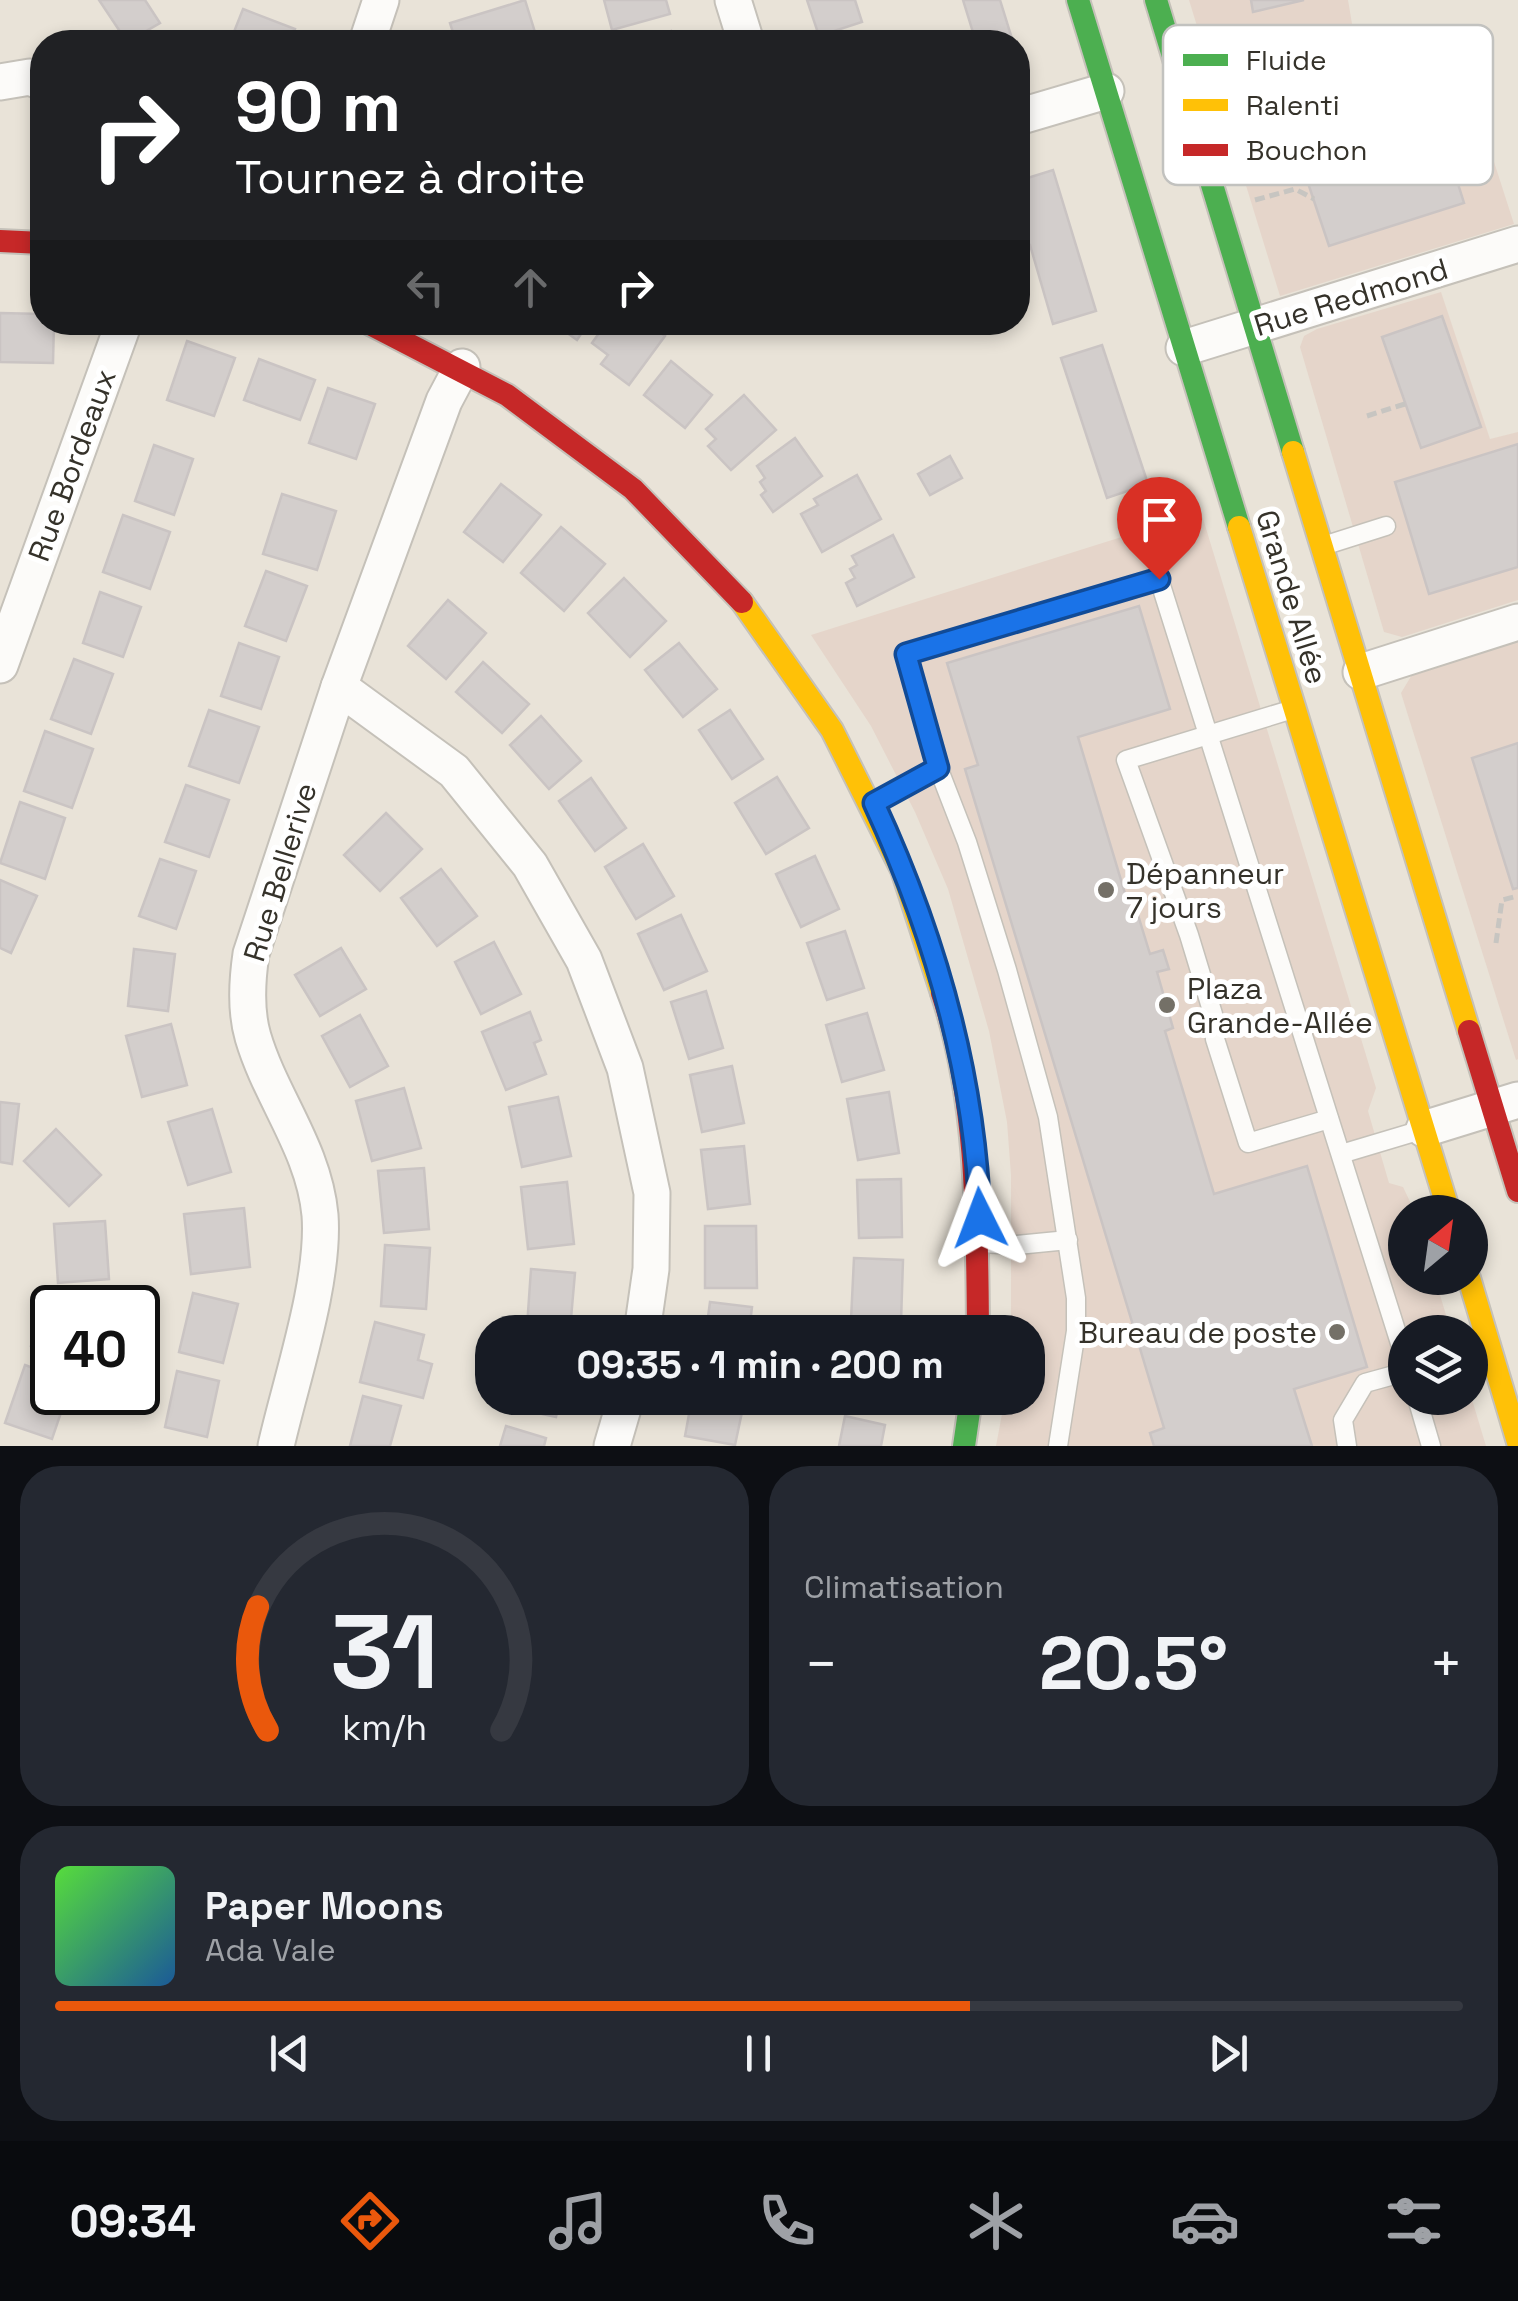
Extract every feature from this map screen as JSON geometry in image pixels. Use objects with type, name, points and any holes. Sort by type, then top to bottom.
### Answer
[{"type":"main road","name":"Grande Allée","points":[[1078,0],[1444,1195]]},
{"type":"main road","name":"Grande Allée","points":[[1156,0],[1164,25]]},
{"type":"main road","name":"Grande Allée","points":[[1212,185],[1361,672],[1506,1104],[1518,1191]]},
{"type":"main road","points":[[0,241],[30,242]]},
{"type":"main road","points":[[394,335],[462,367],[610,470],[707,562],[788,662],[827,720],[874,803],[921,917],[954,1027],[975,1148],[981,1243],[979,1315]]},
{"type":"main road","points":[[1474,1295],[1518,1442]]},
{"type":"main road","points":[[964,1446],[969,1415]]},
{"type":"street","points":[[371,30],[381,0]]},
{"type":"street","points":[[733,0],[742,30]]},
{"type":"street","points":[[0,82],[30,77]]},
{"type":"street","points":[[1030,114],[1106,92]]},
{"type":"street","name":"Rue Redmond","points":[[1184,348],[1518,244]]},
{"type":"street","name":"Rue Bordeaux","points":[[0,665],[15,576],[118,335]]},
{"type":"street","name":"Rue Bellerive","points":[[276,1446],[319,1262],[320,1214],[310,1164],[253,1036],[247,986],[252,954],[339,687],[441,411],[462,367]]},
{"type":"street","points":[[1361,672],[1518,622]]},
{"type":"street","points":[[339,687],[454,771],[530,864],[584,960],[625,1068],[652,1193],[651,1270],[644,1315]]},
{"type":"street","points":[[1424,1129],[1506,1104]]},
{"type":"street","points":[[612,1446],[621,1415]]},
{"type":"lane","points":[[1322,546],[1386,526]]},
{"type":"lane","points":[[1058,1446],[1076,1332],[1076,1298],[1048,1117],[967,842],[938,768],[906,654],[1159,579],[1391,1315]]},
{"type":"lane","points":[[1295,708],[1126,760],[1172,882],[1248,1144],[1329,1119]]},
{"type":"lane","points":[[874,803],[938,768]]},
{"type":"lane","points":[[1340,1154],[1424,1129]]},
{"type":"lane","points":[[981,1243],[1017,1245],[1068,1240]]},
{"type":"lane","points":[[1347,1446],[1343,1420],[1366,1384],[1388,1377]]},
{"type":"lane","points":[[1421,1415],[1431,1446]]},
{"type":"path","points":[[1248,202],[1296,189],[1314,199]]},
{"type":"path","points":[[1367,416],[1405,404]]},
{"type":"path","points":[[1496,943],[1502,900],[1518,896]]},
{"type":"shaded area","points":[[1189,0],[1348,0],[1352,25],[1197,25]]},
{"type":"shaded area","points":[[1493,159],[1514,224],[1280,296],[1246,185],[1493,185]]},
{"type":"shaded area","points":[[1441,292],[1490,439],[1518,432],[1518,600],[1402,637],[1384,632],[1300,347],[1304,336],[1317,329]]},
{"type":"shaded area","name":"Plaza Grande-Allée","points":[[1201,512],[1376,1088],[1368,1111],[1389,1183],[1403,1187],[1407,1195],[1388,1195],[1388,1295],[1440,1295],[1446,1315],[1388,1315],[1388,1415],[1477,1415],[1486,1446],[996,1446],[1002,1415],[1045,1415],[1045,1315],[1011,1315],[1007,1122],[989,1031],[948,889],[915,812],[871,726],[811,635]]},
{"type":"shaded area","points":[[1518,641],[1516,1060],[1401,693],[1413,673]]},
{"type":"building","points":[[99,0],[145,0],[160,23],[148,30],[119,30]]},
{"type":"building","points":[[525,0],[534,30],[452,30],[450,23]]},
{"type":"building","points":[[604,0],[666,0],[670,14],[612,30]]},
{"type":"building","points":[[807,0],[855,0],[862,22],[837,30],[817,30]]},
{"type":"building","points":[[963,0],[1000,0],[1009,30],[972,30]]},
{"type":"building","points":[[1251,0],[1304,0],[1253,12]]},
{"type":"building","points":[[243,9],[295,29],[295,30],[235,30]]},
{"type":"building","points":[[1053,170],[1096,311],[1053,324],[1030,245],[1030,177]]},
{"type":"building","points":[[1309,185],[1458,185],[1464,203],[1329,246]]},
{"type":"building","points":[[0,313],[30,314],[30,335],[54,335],[53,363],[0,362]]},
{"type":"building","points":[[1442,316],[1481,427],[1421,448],[1382,337]]},
{"type":"building","points":[[598,335],[665,336],[629,385],[601,364],[608,355],[592,343]]},
{"type":"building","points":[[187,341],[235,358],[214,416],[167,400]]},
{"type":"building","points":[[1102,345],[1148,484],[1107,498],[1061,358]]},
{"type":"building","points":[[259,359],[315,380],[300,420],[244,400]]},
{"type":"building","points":[[671,361],[712,395],[685,428],[644,395]]},
{"type":"building","points":[[328,388],[375,404],[356,459],[309,443]]},
{"type":"building","points":[[744,395],[776,430],[731,470],[708,446],[716,439],[706,429]]},
{"type":"building","points":[[795,438],[822,476],[773,512],[761,495],[766,491],[760,482],[765,478],[757,466]]},
{"type":"building","points":[[1518,444],[1518,567],[1429,594],[1395,482]]},
{"type":"building","points":[[154,445],[193,459],[174,515],[135,501]]},
{"type":"building","points":[[950,456],[962,478],[930,495],[918,474]]},
{"type":"building","points":[[857,475],[881,519],[822,552],[801,514],[818,505],[814,499]]},
{"type":"building","points":[[501,484],[541,515],[503,562],[464,532]]},
{"type":"building","points":[[282,494],[336,511],[317,570],[263,554]]},
{"type":"building","points":[[123,515],[170,532],[150,589],[103,572]]},
{"type":"building","points":[[561,527],[605,564],[564,611],[521,573]]},
{"type":"building","points":[[893,535],[914,577],[857,606],[846,583],[855,578],[850,569],[857,565],[852,556]]},
{"type":"building","points":[[266,571],[307,586],[286,641],[245,626]]},
{"type":"building","points":[[624,578],[666,621],[630,657],[588,613]]},
{"type":"building","points":[[100,592],[141,607],[123,657],[83,643]]},
{"type":"building","points":[[448,600],[486,633],[446,679],[408,646]]},
{"type":"building","points":[[1139,606],[1170,709],[1078,737],[1127,900],[1133,899],[1150,954],[1163,950],[1169,969],[1157,972],[1173,1028],[1165,1031],[1214,1194],[1307,1166],[1367,1367],[1294,1389],[1312,1446],[1154,1446],[1150,1433],[1164,1428],[965,769],[978,765],[947,663]]},
{"type":"building","points":[[239,643],[279,657],[261,709],[221,696]]},
{"type":"building","points":[[679,643],[717,689],[683,717],[645,670]]},
{"type":"building","points":[[74,659],[113,674],[91,734],[51,719]]},
{"type":"building","points":[[483,662],[529,704],[502,733],[456,692]]},
{"type":"building","points":[[209,710],[259,727],[239,783],[189,766]]},
{"type":"building","points":[[730,710],[763,759],[732,779],[699,730]]},
{"type":"building","points":[[541,716],[581,761],[549,789],[510,745]]},
{"type":"building","points":[[45,731],[93,749],[72,808],[24,791]]},
{"type":"building","points":[[1518,743],[1518,888],[1513,889],[1472,758]]},
{"type":"building","points":[[777,777],[809,828],[766,854],[735,803]]},
{"type":"building","points":[[591,778],[626,828],[595,851],[559,801]]},
{"type":"building","points":[[186,785],[229,800],[209,857],[165,842]]},
{"type":"building","points":[[20,802],[65,818],[45,879],[0,863]]},
{"type":"building","points":[[386,813],[422,849],[380,891],[344,855]]},
{"type":"building","points":[[643,844],[674,896],[636,919],[605,867]]},
{"type":"building","points":[[815,856],[839,909],[801,927],[776,874]]},
{"type":"building","points":[[160,859],[196,871],[176,929],[139,916]]},
{"type":"building","points":[[441,869],[477,916],[437,946],[401,898]]},
{"type":"building","points":[[0,880],[37,896],[11,953],[0,948]]},
{"type":"building","points":[[681,915],[707,971],[664,990],[638,934]]},
{"type":"building","points":[[845,931],[864,988],[827,1000],[807,943]]},
{"type":"building","points":[[494,942],[521,994],[481,1014],[455,962]]},
{"type":"building","points":[[341,948],[366,989],[320,1016],[295,975]]},
{"type":"building","points":[[134,949],[175,954],[168,1011],[128,1006]]},
{"type":"building","points":[[706,991],[723,1048],[689,1059],[671,1002]]},
{"type":"building","points":[[530,1012],[541,1040],[534,1043],[546,1074],[506,1090],[482,1032]]},
{"type":"building","points":[[867,1013],[884,1070],[842,1082],[826,1025]]},
{"type":"building","points":[[360,1015],[388,1066],[350,1087],[322,1036]]},
{"type":"building","points":[[171,1024],[187,1085],[142,1097],[126,1036]]},
{"type":"building","points":[[732,1066],[744,1123],[702,1132],[690,1075]]},
{"type":"building","points":[[404,1088],[421,1148],[372,1161],[356,1101]]},
{"type":"building","points":[[889,1092],[899,1153],[858,1160],[847,1099]]},
{"type":"building","points":[[558,1097],[571,1156],[522,1167],[509,1107]]},
{"type":"building","points":[[0,1102],[19,1104],[12,1164],[0,1162]]},
{"type":"building","points":[[212,1109],[231,1172],[188,1185],[168,1122]]},
{"type":"building","points":[[56,1129],[101,1175],[69,1206],[24,1161]]},
{"type":"building","points":[[744,1146],[750,1204],[708,1209],[701,1150]]},
{"type":"building","points":[[424,1168],[429,1229],[384,1233],[378,1171]]},
{"type":"building","points":[[901,1179],[902,1237],[859,1238],[857,1180]]},
{"type":"building","points":[[567,1182],[574,1244],[528,1249],[521,1187]]},
{"type":"building","points":[[244,1208],[250,1267],[191,1274],[184,1214]]},
{"type":"building","points":[[105,1221],[109,1279],[58,1283],[54,1224]]},
{"type":"building","points":[[705,1226],[756,1226],[757,1288],[705,1288]]},
{"type":"building","points":[[385,1245],[430,1248],[426,1309],[381,1306]]},
{"type":"building","points":[[854,1258],[903,1260],[901,1315],[851,1315]]},
{"type":"building","points":[[531,1269],[575,1273],[571,1315],[528,1315]]},
{"type":"building","points":[[193,1293],[238,1304],[223,1363],[179,1352]]},
{"type":"building","points":[[710,1302],[752,1307],[751,1315],[708,1315]]},
{"type":"building","points":[[375,1322],[424,1335],[418,1360],[432,1364],[423,1398],[360,1382]]},
{"type":"building","points":[[25,1365],[30,1367],[30,1415],[60,1415],[52,1439],[5,1423]]},
{"type":"building","points":[[177,1371],[219,1381],[207,1437],[165,1427]]},
{"type":"building","points":[[363,1396],[401,1406],[390,1446],[350,1446]]},
{"type":"building","points":[[689,1415],[741,1415],[735,1445],[685,1436]]},
{"type":"building","points":[[845,1416],[885,1425],[881,1446],[839,1446]]},
{"type":"building","points":[[506,1426],[546,1438],[544,1446],[500,1446]]},
{"type":"traffic: fast","points":[[1078,0],[1239,527]]},
{"type":"traffic: fast","points":[[1156,0],[1164,25]]},
{"type":"traffic: fast","points":[[1212,185],[1293,452]]},
{"type":"traffic: fast","points":[[964,1446],[969,1415]]},
{"type":"traffic: slow","points":[[1293,452],[1469,1031]]},
{"type":"traffic: slow","points":[[1239,527],[1444,1195]]},
{"type":"traffic: slow","points":[[742,602],[832,730],[902,870],[942,993]]},
{"type":"traffic: slow","points":[[1474,1295],[1518,1442]]},
{"type":"traffic: jam","points":[[0,241],[30,242]]},
{"type":"traffic: jam","points":[[391,335],[507,395],[633,489],[742,602]]},
{"type":"traffic: jam","points":[[942,993],[954,1034],[969,1118],[976,1204],[978,1315]]},
{"type":"traffic: jam","points":[[1469,1031],[1518,1191]]},
{"type":"place","name":"Dépanneur 7 jours","points":[[1106,890]]},
{"type":"place","name":"Plaza Grande-Allée","points":[[1167,1005]]},
{"type":"place","name":"Bureau de poste","points":[[1337,1332]]},
{"type":"route","points":[[980,1218],[971,1114],[950,1010],[921,917],[874,803],[938,768],[906,654],[1159,579]]}]
